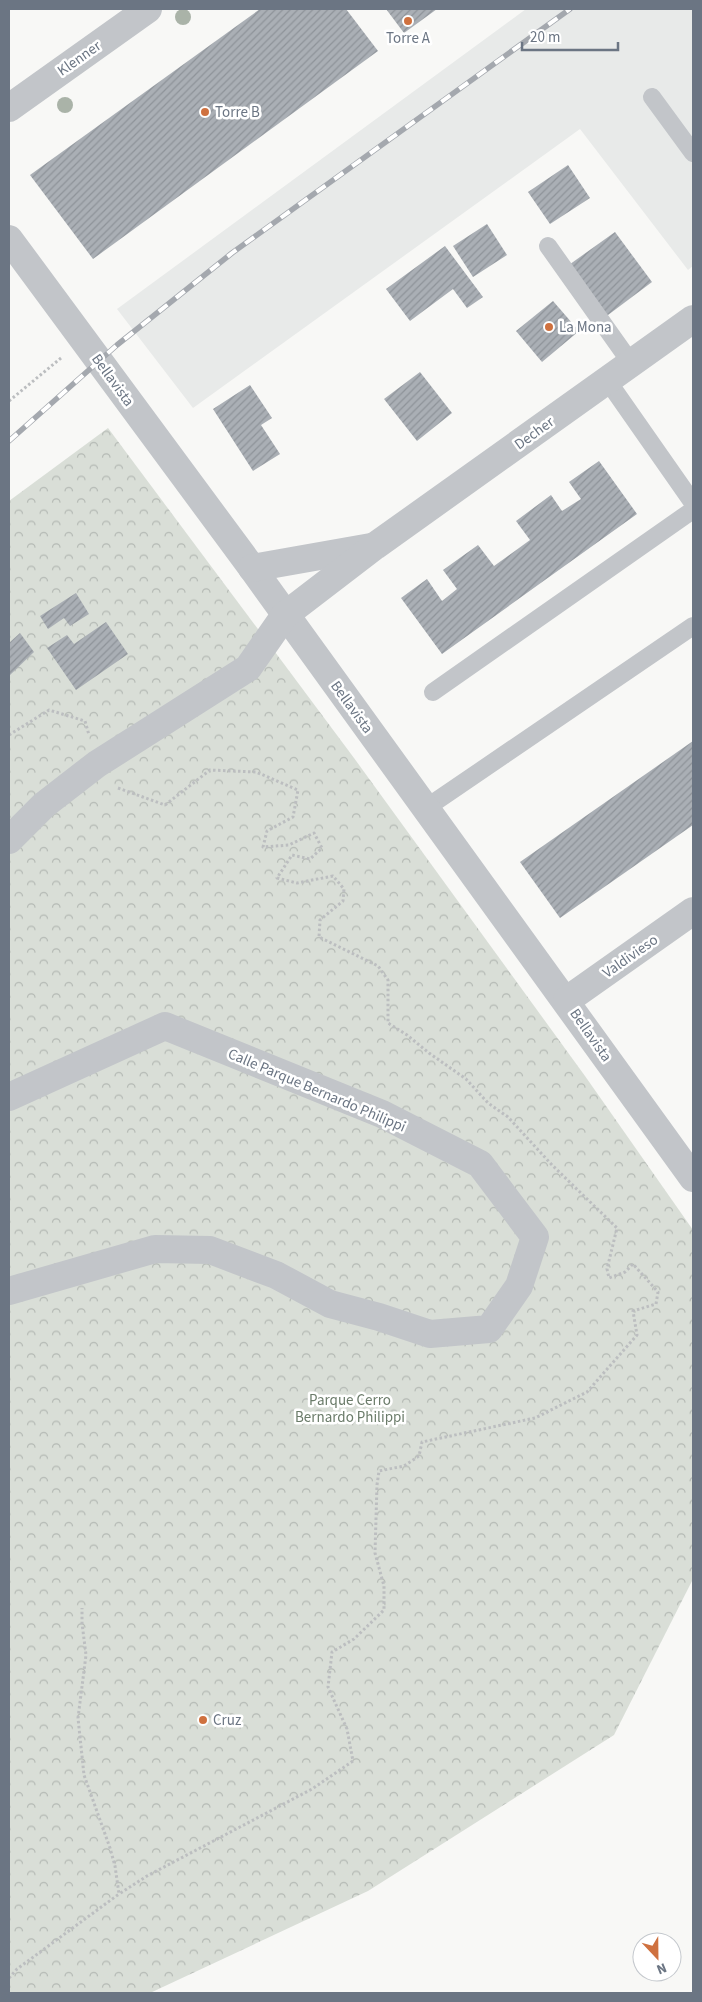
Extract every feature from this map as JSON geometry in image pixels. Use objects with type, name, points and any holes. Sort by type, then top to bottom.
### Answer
[{"type":"street","name":"Klenner","points":[[9,108],[148,9]]},
{"type":"street","name":"Bellavista","points":[[9,239],[252,568],[693,1178]]},
{"type":"street","name":"Decher","points":[[285,615],[375,546],[693,319]]},
{"type":"street","name":"Decher","points":[[252,568],[375,546]]},
{"type":"street","points":[[9,840],[44,805],[96,764],[248,668],[285,615]]},
{"type":"street","name":"Valdivieso","points":[[566,1000],[693,910]]},
{"type":"street","name":"Calle Parque Bernardo Philippi","points":[[9,1097],[164,1026],[382,1114],[480,1164],[535,1237],[519,1286],[489,1329],[430,1334],[379,1317],[330,1304],[276,1275],[210,1250],[155,1249],[9,1291]]},
{"type":"lane","points":[[652,97],[693,153]]},
{"type":"lane","points":[[548,246],[631,363]]},
{"type":"lane","points":[[607,380],[693,503]]},
{"type":"lane","points":[[434,692],[693,510]]},
{"type":"lane","points":[[426,808],[693,626]]},
{"type":"path","points":[[9,401],[83,340]]},
{"type":"path","points":[[9,735],[49,710],[85,721],[96,764]]},
{"type":"path","points":[[82,1608],[86,1655],[78,1718],[84,1775],[110,1848],[119,1894]]},
{"type":"path","points":[[9,1978],[17,1969],[119,1894],[147,1876],[312,1789],[353,1761],[347,1729],[328,1687],[332,1652],[354,1639],[384,1610]]},
{"type":"shaded area","points":[[526,9],[693,9],[693,266],[688,270],[580,129],[193,408],[117,309]]},
{"type":"green space","name":"Parque Cerro Bernardo Philippi","points":[[108,428],[354,758],[585,1076],[693,1230],[693,1579],[614,1735],[368,1891],[150,1993],[9,1993],[9,501]]},
{"type":"building","name":"Torre B","points":[[260,9],[346,9],[378,51],[93,259],[30,175]]},
{"type":"building","name":"Torre A","points":[[386,9],[437,9],[404,33]]},
{"type":"building","points":[[568,165],[590,198],[550,224],[528,192]]},
{"type":"building","points":[[487,224],[507,255],[473,277],[453,246]]},
{"type":"building","points":[[615,232],[652,282],[604,318],[566,267]]},
{"type":"building","points":[[445,246],[483,297],[467,308],[453,289],[410,321],[386,289]]},
{"type":"building","points":[[553,301],[579,331],[542,362],[516,331]]},
{"type":"building","points":[[420,372],[452,413],[417,441],[384,399]]},
{"type":"building","points":[[250,385],[272,418],[261,425],[280,454],[253,471],[213,409]]},
{"type":"building","points":[[599,461],[637,514],[442,654],[401,598],[427,579],[442,601],[457,589],[443,570],[478,545],[494,566],[530,540],[516,521],[551,495],[562,511],[581,499],[569,482]]},
{"type":"building","points":[[76,593],[89,614],[70,626],[64,618],[48,629],[40,616]]},
{"type":"building","points":[[106,622],[128,654],[76,690],[47,648],[67,635],[74,644]]},
{"type":"building","points":[[20,633],[34,652],[9,676],[9,643]]},
{"type":"building","points":[[693,741],[693,825],[560,918],[520,862]]},
{"type":"railway","points":[[9,441],[117,345],[232,253],[570,9]]},
{"type":"place","name":"Torre A","points":[[408,21]]},
{"type":"place","name":"Torre B","points":[[205,112]]},
{"type":"place","name":"La Mona","points":[[549,327]]},
{"type":"place","name":"Cruz","points":[[203,1720]]}]
